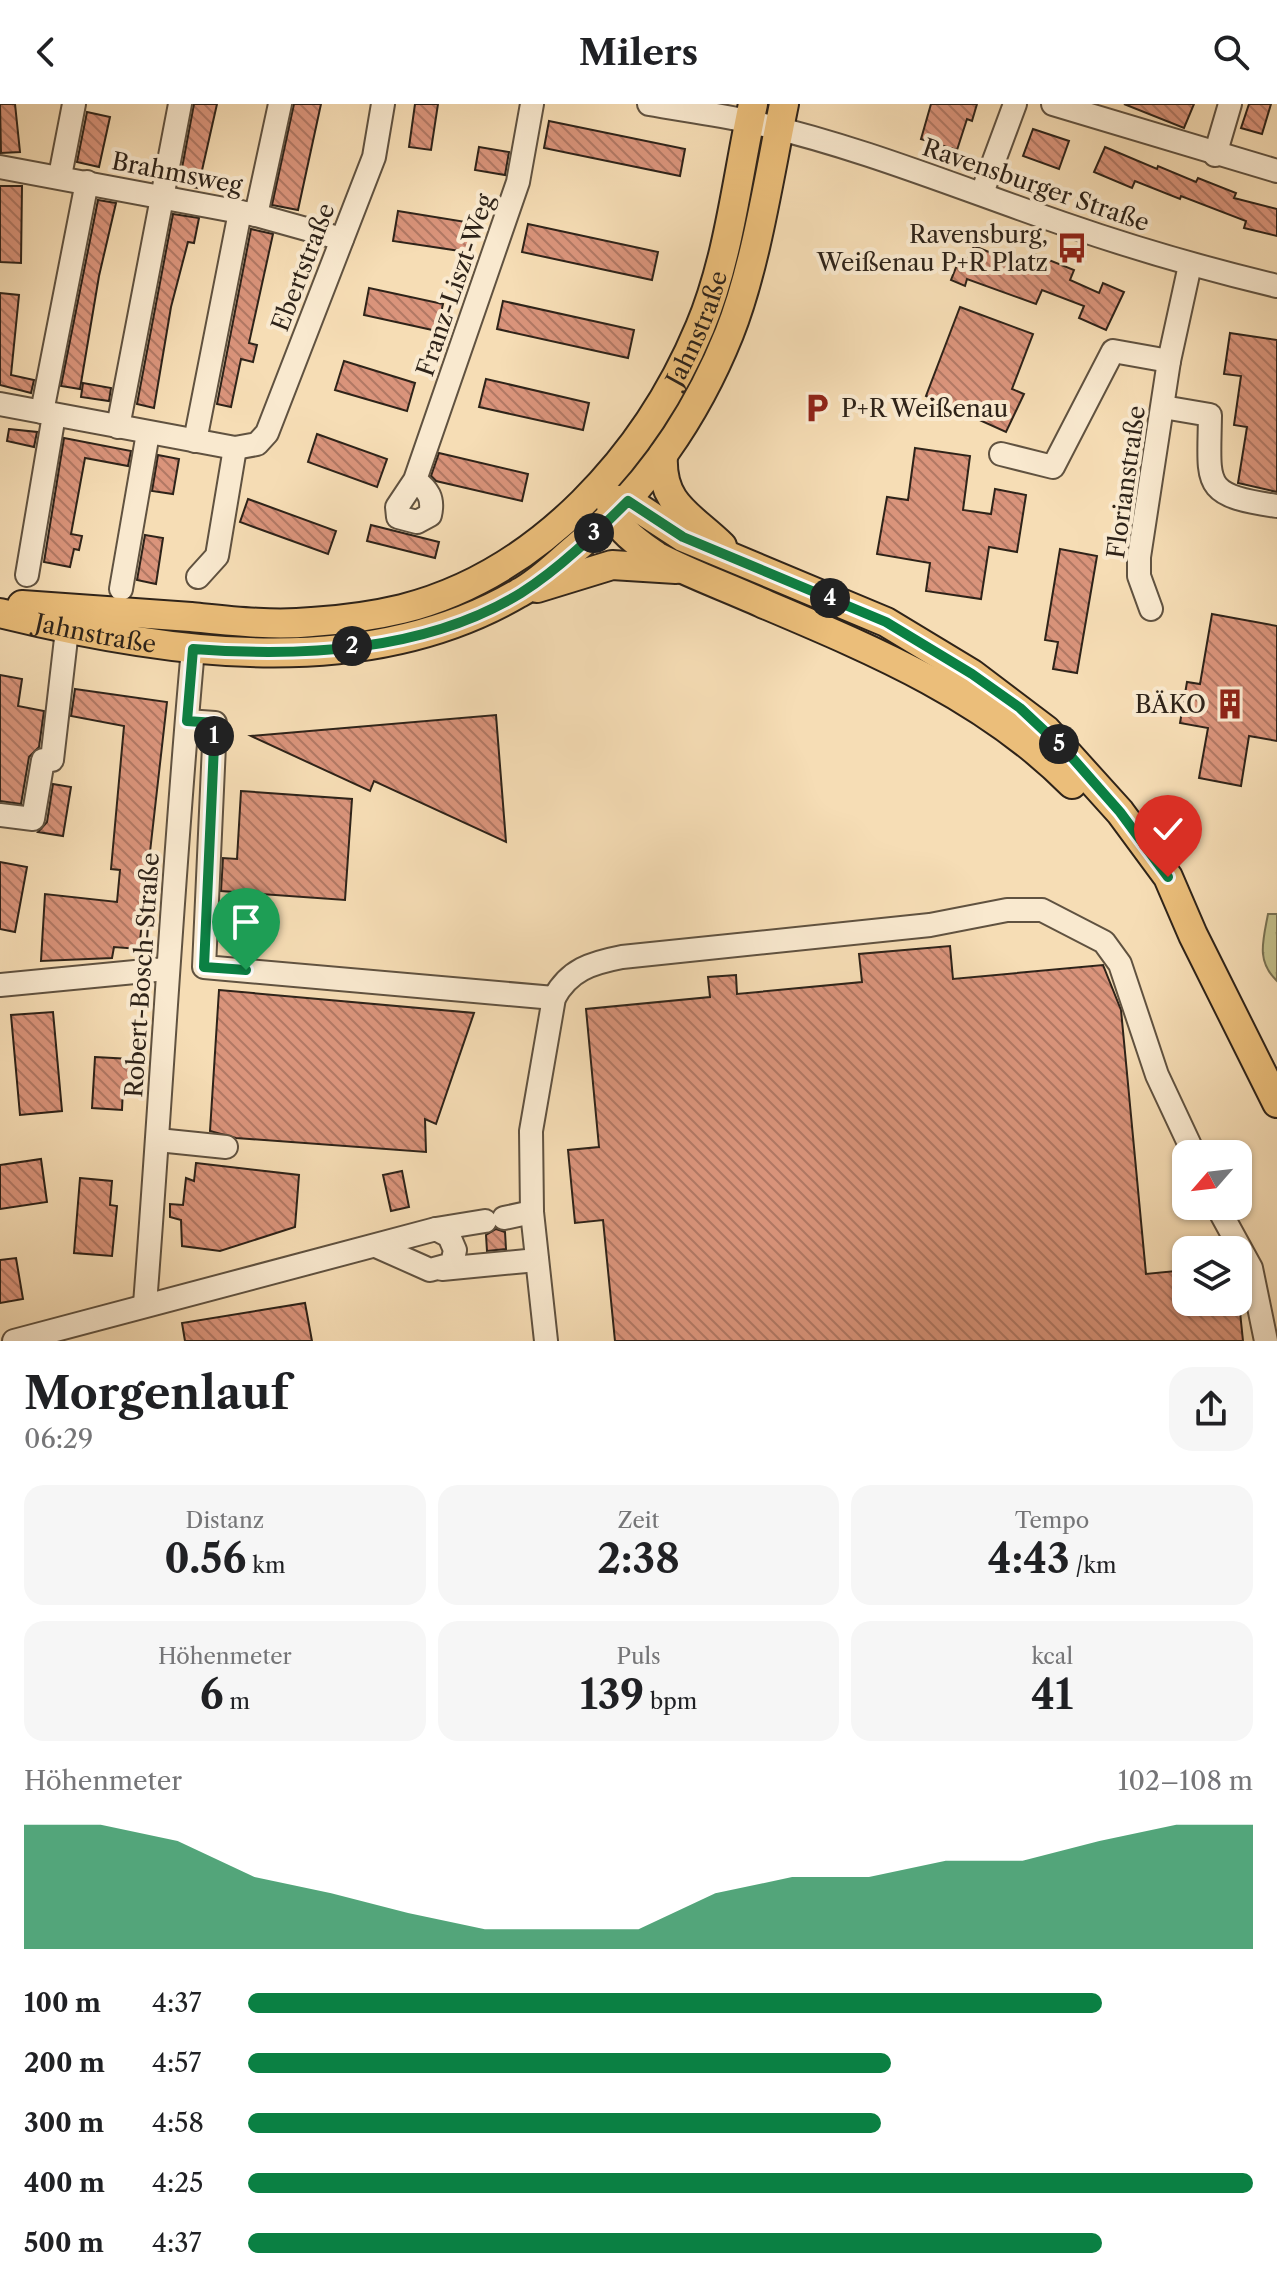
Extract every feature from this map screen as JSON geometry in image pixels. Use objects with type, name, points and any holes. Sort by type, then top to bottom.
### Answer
[{"type":"main road","name":"Jahnstraße","points":[[0,603],[194,618],[309,623],[404,609],[467,583],[508,561],[580,504],[618,468],[670,388],[700,326],[719,270],[751,113]]},
{"type":"main road","name":"Jahnstraße","points":[[0,613],[67,630],[193,649],[306,652],[374,643],[449,626],[522,592],[617,505],[663,455],[697,402],[730,332],[781,116]]},
{"type":"main road","points":[[663,455],[662,479],[668,496],[732,555]]},
{"type":"main road","points":[[618,468],[617,505],[632,539],[681,569],[871,649],[958,695],[1005,727],[1048,760],[1088,800],[1190,929]]},
{"type":"main road","name":"Jahnstraße","points":[[580,504],[617,505]]},
{"type":"main road","points":[[617,505],[683,537],[886,622],[1020,708],[1068,753],[1120,812],[1168,877],[1190,929],[1277,1103]]},
{"type":"main road","points":[[522,592],[612,565],[681,569]]},
{"type":"main road","points":[[193,649],[194,618]]},
{"type":"street","points":[[60,176],[74,104]]},
{"type":"street","points":[[118,427],[180,104]]},
{"type":"street","points":[[195,441],[248,214],[280,104]]},
{"type":"street","name":"Ebertstraße","points":[[198,577],[217,556],[246,446],[267,433],[374,157],[383,104]]},
{"type":"street","name":"Franz-Liszt-Weg","points":[[415,480],[518,182],[532,104]]},
{"type":"street","points":[[649,104],[781,116]]},
{"type":"street","points":[[982,193],[1015,104]]},
{"type":"street","points":[[1053,104],[1215,155],[1277,171]]},
{"type":"street","points":[[1215,155],[1230,104]]},
{"type":"street","name":"Ravensburger Straße","points":[[781,116],[1069,226],[1190,265],[1277,286]]},
{"type":"street","name":"Brahmsweg","points":[[0,167],[248,214],[342,239]]},
{"type":"street","points":[[27,575],[48,414],[87,182]]},
{"type":"street","name":"Florianstraße","points":[[1151,609],[1139,576],[1139,557],[1169,361],[1190,265]]},
{"type":"street","name":"Florianstraße","points":[[1001,454],[1053,467],[1113,351],[1169,361]]},
{"type":"street","points":[[0,404],[148,433],[246,446]]},
{"type":"street","points":[[1163,407],[1210,415],[1209,472],[1223,494],[1234,500],[1277,506]]},
{"type":"street","points":[[121,589],[148,433]]},
{"type":"street","points":[[0,815],[33,819],[43,760],[52,760],[67,630]]},
{"type":"street","name":"Robert-Bosch-Straße","points":[[145,1304],[158,1140],[166,969],[193,649]]},
{"type":"street","points":[[187,721],[215,723],[204,967],[554,998]]},
{"type":"street","points":[[546,1341],[532,1212],[531,1131],[554,998],[564,979],[591,963],[622,957],[930,925],[1007,910],[1042,910],[1068,920],[1104,942],[1120,964],[1157,1075],[1187,1140]]},
{"type":"street","points":[[169,934],[206,936]]},
{"type":"street","points":[[0,985],[166,969]]},
{"type":"street","points":[[158,1140],[226,1147]]},
{"type":"street","points":[[14,1341],[436,1229],[532,1212]]},
{"type":"street","points":[[1225,1220],[1251,1268],[1266,1341]]},
{"type":"street","points":[[436,1229],[449,1236],[455,1250],[452,1264],[442,1269]]},
{"type":"street","points":[[376,1246],[430,1270],[537,1260]]},
{"type":"green space","points":[[759,148],[761,158],[730,301],[693,394],[645,456],[690,384],[711,337],[732,268],[754,150]]},
{"type":"green space","points":[[1268,914],[1277,914],[1277,981],[1264,958],[1263,942]]},
{"type":"building","points":[[0,104],[15,104],[20,152],[1,153]]},
{"type":"building","points":[[194,104],[217,104],[198,188],[179,184]]},
{"type":"building","points":[[294,104],[321,104],[298,210],[272,205]]},
{"type":"building","points":[[415,104],[438,104],[431,150],[409,147]]},
{"type":"building","points":[[931,104],[977,104],[972,121],[967,119],[957,150],[921,139]]},
{"type":"building","points":[[1124,104],[1194,104],[1184,128]]},
{"type":"building","points":[[1249,104],[1271,104],[1262,134],[1241,128]]},
{"type":"building","points":[[87,112],[110,117],[99,167],[77,162]]},
{"type":"building","points":[[549,121],[685,149],[680,176],[544,148]]},
{"type":"building","points":[[1033,129],[1069,141],[1059,169],[1023,156]]},
{"type":"building","points":[[479,147],[509,152],[505,175],[475,170]]},
{"type":"building","points":[[1105,147],[1157,169],[1158,166],[1196,182],[1198,178],[1236,193],[1234,198],[1277,209],[1277,236],[1244,228],[1246,221],[1181,196],[1180,199],[1135,181],[1132,188],[1094,172]]},
{"type":"building","points":[[0,186],[22,186],[21,263],[0,262]]},
{"type":"building","points":[[98,200],[116,203],[99,276],[80,389],[61,386]]},
{"type":"building","points":[[398,211],[472,223],[467,252],[393,241]]},
{"type":"building","points":[[173,214],[199,218],[194,243],[188,242],[171,307],[154,408],[137,404]]},
{"type":"building","points":[[528,224],[658,252],[652,280],[522,252]]},
{"type":"building","points":[[251,229],[273,234],[249,343],[257,345],[253,362],[241,359],[231,407],[217,404]]},
{"type":"building","points":[[974,246],[1029,268],[1034,254],[1074,270],[1070,280],[1099,293],[1103,283],[1124,292],[1106,330],[1079,318],[1084,306],[1042,290],[1036,304],[967,279],[965,286],[951,280],[959,260],[966,264]]},
{"type":"building","points":[[369,288],[443,304],[437,331],[364,315]]},
{"type":"building","points":[[0,293],[19,295],[11,375],[34,380],[31,393],[0,385]]},
{"type":"building","points":[[503,301],[634,330],[628,358],[497,329]]},
{"type":"building","points":[[960,307],[1033,334],[1012,389],[1024,394],[1006,432],[926,396]]},
{"type":"building","points":[[1230,333],[1277,340],[1277,492],[1238,483],[1247,427],[1234,425],[1241,376],[1224,374]]},
{"type":"building","points":[[344,361],[415,383],[407,411],[335,390]]},
{"type":"building","points":[[486,379],[589,403],[583,430],[479,407]]},
{"type":"building","points":[[83,383],[111,388],[109,401],[81,397]]},
{"type":"building","points":[[9,429],[37,432],[34,447],[7,441]]},
{"type":"building","points":[[317,434],[387,459],[377,487],[308,462]]},
{"type":"building","points":[[64,438],[131,451],[128,466],[85,458],[71,534],[82,536],[79,550],[74,549],[70,567],[44,562]]},
{"type":"building","points":[[915,448],[970,456],[963,510],[991,514],[995,489],[1026,495],[1017,552],[989,547],[981,599],[926,591],[930,563],[877,554],[887,497],[908,500]]},
{"type":"building","points":[[439,453],[528,474],[522,501],[436,481],[431,476]]},
{"type":"building","points":[[158,455],[179,459],[173,494],[152,491]]},
{"type":"building","points":[[248,499],[336,531],[328,554],[240,522]]},
{"type":"building","points":[[371,525],[439,542],[435,558],[367,541]]},
{"type":"building","points":[[145,535],[163,538],[156,584],[137,580]]},
{"type":"building","points":[[1060,549],[1097,556],[1077,673],[1053,669],[1058,642],[1045,640]]},
{"type":"building","name":"BÄKO","points":[[1212,614],[1277,626],[1277,741],[1249,736],[1241,786],[1199,778],[1208,728],[1180,723],[1187,682],[1200,684]]},
{"type":"building","points":[[0,675],[22,679],[18,706],[44,711],[39,747],[29,757],[21,804],[0,801]]},
{"type":"building","points":[[75,689],[167,702],[139,949],[114,947],[112,958],[41,961],[45,894],[117,902],[120,870],[111,869],[124,726],[71,716]]},
{"type":"building","points":[[496,715],[506,842],[374,781],[370,791],[251,736]]},
{"type":"building","points":[[53,784],[71,787],[63,836],[38,832],[47,822]]},
{"type":"building","points":[[241,791],[352,799],[345,900],[221,891],[223,858],[237,859]]},
{"type":"building","points":[[0,862],[27,867],[15,932],[0,929]]},
{"type":"building","points":[[950,946],[953,979],[1103,965],[1121,1010],[1146,1274],[1172,1271],[1172,1316],[1240,1316],[1243,1341],[615,1341],[603,1220],[575,1223],[568,1150],[599,1147],[586,1009],[710,997],[708,977],[736,975],[737,994],[862,982],[859,954]]},
{"type":"building","points":[[219,990],[474,1013],[436,1124],[425,1119],[426,1152],[236,1138],[210,1131]]},
{"type":"building","points":[[53,1012],[62,1111],[20,1115],[11,1015]]},
{"type":"building","points":[[95,1057],[131,1059],[129,1088],[123,1088],[122,1110],[92,1108]]},
{"type":"building","points":[[41,1159],[47,1202],[0,1209],[0,1165]]},
{"type":"building","points":[[196,1163],[299,1175],[295,1227],[220,1251],[182,1246],[181,1220],[170,1217],[170,1204],[183,1205],[186,1178],[194,1181]]},
{"type":"building","points":[[402,1171],[409,1207],[391,1211],[383,1175]]},
{"type":"building","points":[[80,1178],[112,1181],[110,1205],[117,1206],[112,1256],[74,1253]]},
{"type":"building","points":[[496,1229],[505,1232],[506,1249],[487,1251],[486,1235]]},
{"type":"building","points":[[16,1258],[23,1299],[0,1303],[0,1260]]},
{"type":"building","points":[[305,1303],[312,1341],[185,1341],[182,1323]]},
{"type":"place","name":"Ravensburg, Weißenau P+R Platz","points":[[1072,248]]},
{"type":"place","name":"P+R Weißenau","points":[[817,408]]},
{"type":"place","name":"BÄKO","points":[[1230,704]]},
{"type":"route","points":[[246,970],[204,967],[215,723],[187,721],[193,649],[306,652],[374,643],[449,626],[522,592],[591,536],[628,501],[683,537],[886,622],[972,674],[1046,730],[1120,812],[1168,877]]}]
